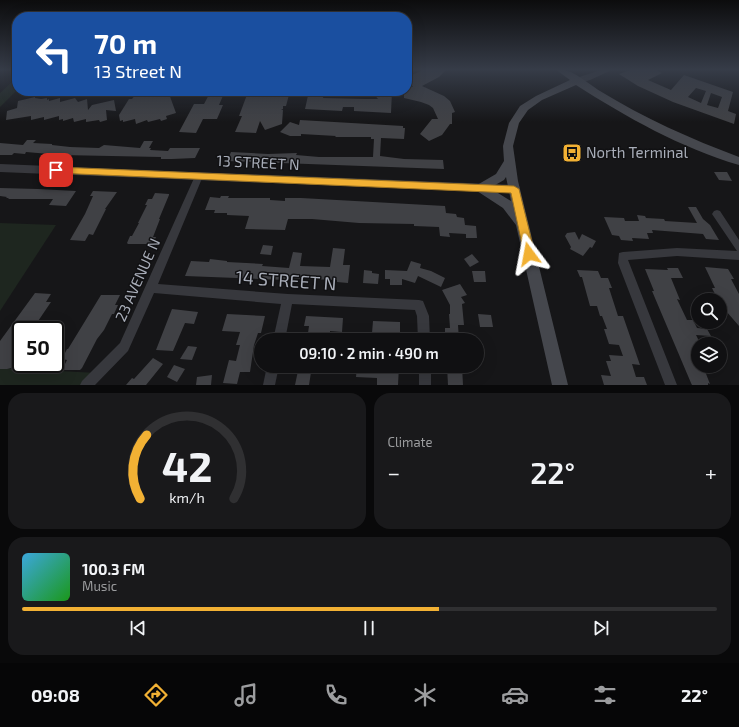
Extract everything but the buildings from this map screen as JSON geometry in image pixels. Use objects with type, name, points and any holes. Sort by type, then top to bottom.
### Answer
[{"type":"main road","points":[[552,91],[554,87]]},
{"type":"main road","points":[[560,385],[514,189],[508,146],[510,135],[518,114],[532,102],[561,87]]},
{"type":"main road","points":[[586,87],[632,115],[680,138],[739,161]]},
{"type":"main road","points":[[552,91],[579,90],[603,98]]},
{"type":"main road","points":[[510,163],[500,177],[481,188],[507,205],[523,225]]},
{"type":"street","name":"13 STREET N","points":[[0,168],[514,189]]},
{"type":"street","name":"23 AVENUE N","points":[[86,385],[124,347],[199,176]]},
{"type":"street","points":[[717,214],[739,248]]},
{"type":"street","points":[[670,385],[623,263],[623,256],[677,252],[739,256]]},
{"type":"street","name":"14 STREET N","points":[[151,288],[288,298],[419,305],[424,316],[424,333]]},
{"type":"street","points":[[280,333],[288,298]]},
{"type":"street","points":[[269,385],[272,373]]},
{"type":"street","points":[[425,373],[425,385]]},
{"type":"shaded area","points":[[6,87],[12,87],[12,95],[0,107],[0,93]]},
{"type":"shaded area","points":[[0,223],[56,225],[0,311]]},
{"type":"shaded area","points":[[0,368],[12,369],[12,373],[64,373],[64,371],[98,373],[86,385],[0,385]]},
{"type":"place","name":"North Terminal","points":[[572,153]]},
{"type":"route","points":[[56,170],[514,189],[529,254]]}]
